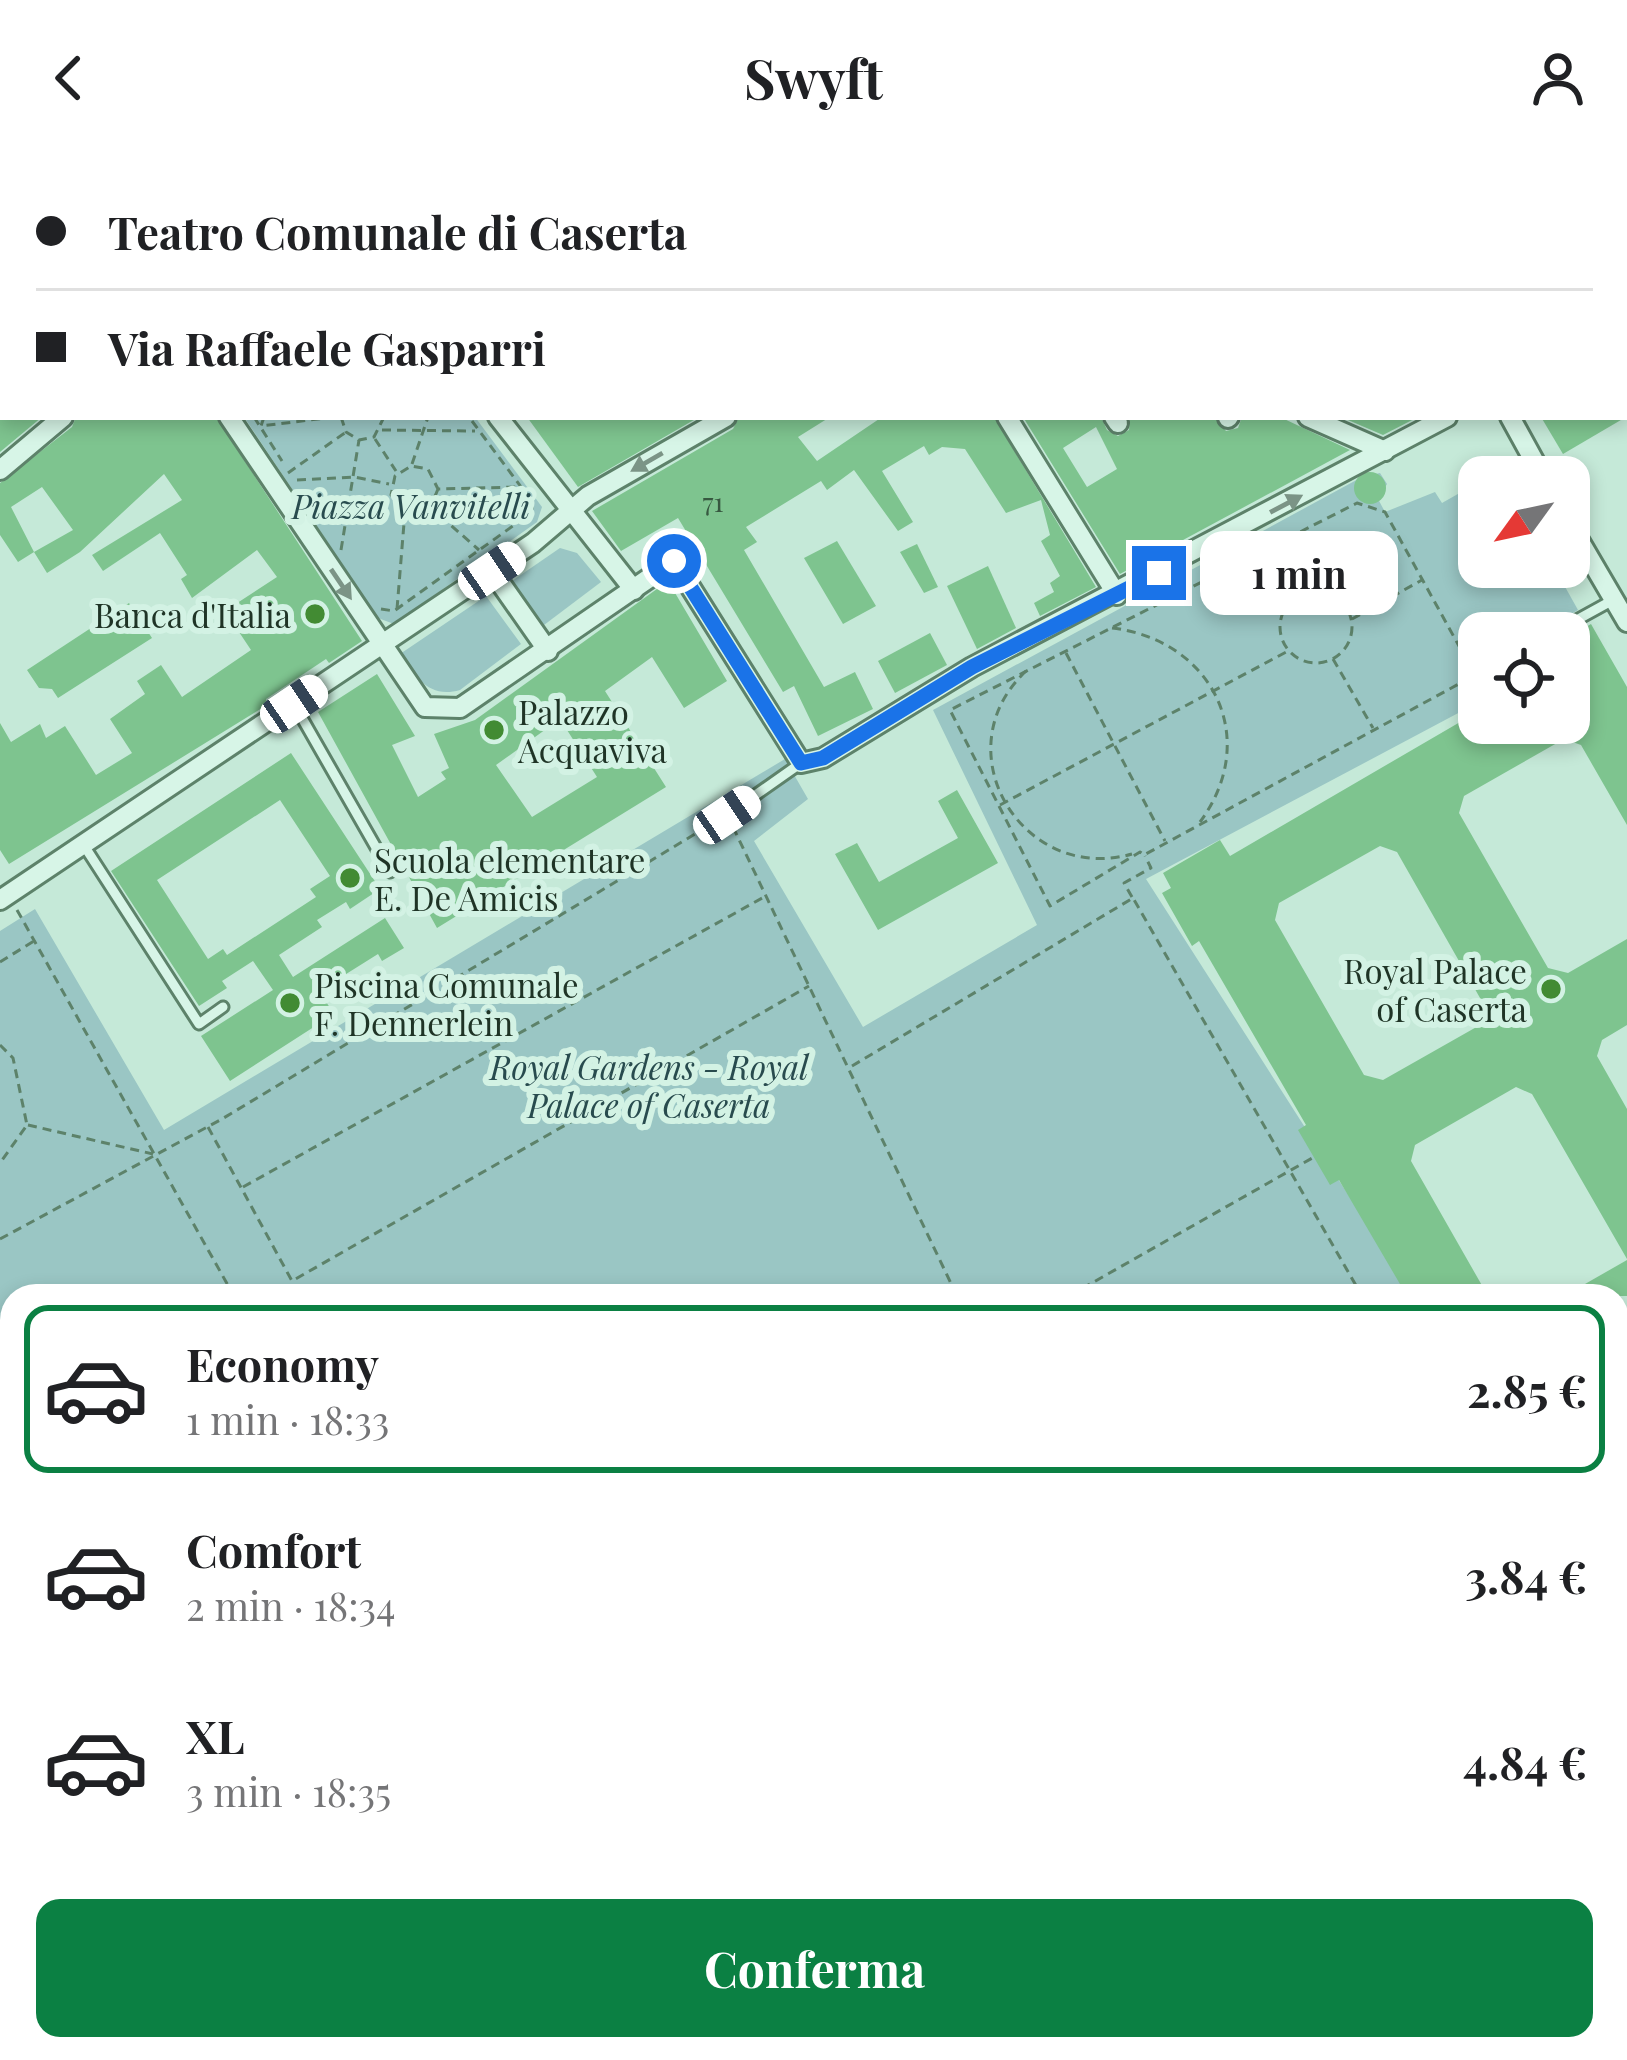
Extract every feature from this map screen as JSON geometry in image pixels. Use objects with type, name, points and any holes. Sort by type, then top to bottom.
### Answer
[{"type":"street","points":[[0,470],[59,420]]},
{"type":"street","points":[[231,420],[425,707],[441,712],[460,708],[674,561],[801,763],[823,758],[972,667],[1117,596],[1442,420]]},
{"type":"street","points":[[500,420],[634,590]]},
{"type":"street","points":[[3,891],[83,844],[492,571],[566,506],[721,420]]},
{"type":"street","points":[[1009,420],[1117,596]]},
{"type":"street","points":[[1329,420],[1377,455]]},
{"type":"street","points":[[1512,420],[1531,456]]},
{"type":"street","points":[[1590,557],[1626,621]]},
{"type":"street","points":[[492,571],[548,651]]},
{"type":"lane","points":[[294,704],[390,872]]},
{"type":"lane","points":[[727,815],[801,763]]},
{"type":"lane","points":[[83,844],[199,1024],[224,1007]]},
{"type":"path","points":[[256,420],[307,498]]},
{"type":"path","points":[[261,426],[263,420]]},
{"type":"path","points":[[261,426],[312,420]]},
{"type":"path","points":[[339,420],[346,433],[359,440],[382,430],[426,426],[479,431]]},
{"type":"path","points":[[382,430],[384,420]]},
{"type":"path","points":[[411,466],[427,420]]},
{"type":"path","points":[[379,608],[397,609],[531,513],[533,503],[471,420]]},
{"type":"path","points":[[289,472],[346,433]]},
{"type":"path","points":[[374,437],[398,473]]},
{"type":"path","points":[[329,532],[341,550],[359,440]]},
{"type":"path","points":[[397,609],[405,509],[391,495],[391,485],[398,473],[411,466],[428,469],[438,489]]},
{"type":"path","points":[[295,480],[354,477],[391,485]]},
{"type":"path","points":[[438,489],[520,487]]},
{"type":"path","points":[[429,506],[438,489]]},
{"type":"path","points":[[1458,642],[1385,512],[1373,505],[1350,503],[950,710],[1050,906],[1458,684]]},
{"type":"path","points":[[405,509],[429,506],[481,551]]},
{"type":"path","points":[[1268,546],[1296,597]]},
{"type":"path","points":[[1351,620],[1422,580]]},
{"type":"path","points":[[1329,594],[1351,620],[1348,643],[1333,659],[1309,663],[1288,650],[1280,628],[1296,597],[1329,594]]},
{"type":"path","points":[[1112,628],[1136,631],[1171,645],[1213,690],[1225,723],[1227,759],[1218,794],[1199,824]]},
{"type":"path","points":[[1001,804],[1288,650]]},
{"type":"path","points":[[1065,651],[1166,843]]},
{"type":"path","points":[[1333,659],[1374,730]]},
{"type":"path","points":[[1032,666],[1006,694],[991,737],[994,782],[1001,804],[1028,834],[1062,854],[1114,860],[1142,854]]},
{"type":"path","points":[[0,1239],[208,1127],[727,815],[951,1284]]},
{"type":"path","points":[[1142,854],[1151,868],[1124,883],[1355,1284]]},
{"type":"path","points":[[3,891],[227,1284]]},
{"type":"path","points":[[242,1188],[766,896]]},
{"type":"path","points":[[850,1067],[1133,898]]},
{"type":"path","points":[[0,962],[34,941]]},
{"type":"path","points":[[208,1127],[292,1281],[811,986]]},
{"type":"path","points":[[0,1045],[13,1058],[27,1125],[0,1163]]},
{"type":"path","points":[[27,1125],[154,1154]]},
{"type":"path","points":[[1090,1284],[1314,1157]]},
{"type":"green space","name":"Piazza Vanvitelli","points":[[246,420],[477,420],[542,507],[537,522],[394,624],[378,618]]},
{"type":"green space","name":"Royal Gardens - Royal Palace of Caserta","points":[[1380,473],[1387,484],[1378,499],[1385,512],[1435,492],[1442,503],[1458,494],[1458,588],[1566,588],[1578,610],[1575,612],[1458,612],[1458,713],[1146,879],[1405,1284],[0,1284],[0,931],[35,909],[164,1130],[785,759],[808,799],[754,841],[863,1027],[1037,925],[933,710],[1362,477]]},
{"type":"green space","points":[[560,548],[577,553],[601,582],[544,625],[512,581]]},
{"type":"green space","points":[[486,596],[521,644],[460,690],[440,691],[424,684],[400,654]]},
{"type":"building","points":[[0,420],[38,420],[0,452]]},
{"type":"building","points":[[75,420],[218,420],[362,641],[329,663],[326,659],[266,699],[267,705],[9,864],[0,850],[0,723],[11,742],[40,724],[46,738],[65,726],[96,775],[132,753],[110,719],[145,694],[137,681],[161,665],[182,697],[251,650],[225,611],[277,577],[257,550],[192,598],[181,579],[187,575],[160,533],[103,571],[92,555],[182,500],[164,474],[80,552],[47,573],[34,552],[18,562],[0,535],[0,483]],"holes":[[[42,487],[73,530],[34,552],[11,507]]]},
{"type":"building","points":[[529,420],[694,420],[578,487]]},
{"type":"building","points":[[738,420],[825,420],[798,437],[817,461],[878,420],[996,420],[1096,587],[1040,616],[1034,603],[1054,592],[1050,583],[1060,576],[1041,541],[1050,535],[1041,500],[1006,513],[965,449],[942,447],[929,455],[924,446],[882,471],[913,522],[898,531],[854,470],[827,490],[821,481],[746,527],[757,542],[744,550],[824,687],[855,672],[873,709],[818,736],[794,686],[783,692],[678,518],[621,551],[592,511],[733,429]]},
{"type":"building","points":[[1025,420],[1102,420],[1107,430],[1118,436],[1129,430],[1130,420],[1217,420],[1226,431],[1238,428],[1241,420],[1286,420],[1350,450],[1120,574]],"holes":[[[1096,427],[1117,469],[1087,487],[1063,448]]]},
{"type":"building","points":[[1348,420],[1412,420],[1383,435]]},
{"type":"building","points":[[1543,420],[1621,420],[1563,454]]},
{"type":"building","points":[[1370,472],[1381,477],[1386,488],[1381,499],[1370,504],[1359,499],[1354,488],[1359,477]]},
{"type":"building","points":[[837,541],[876,606],[843,624],[804,558]]},
{"type":"building","points":[[917,544],[938,587],[924,593],[900,552]]},
{"type":"building","points":[[988,566],[1016,628],[977,649],[947,586]]},
{"type":"building","name":"Palazzo Acquaviva","points":[[668,581],[727,681],[684,708],[652,657],[605,691],[666,787],[437,928],[318,712],[377,674],[415,736],[392,745],[418,797],[446,779],[441,772],[449,768],[434,734],[475,720]],"holes":[[[560,719],[597,777],[532,817],[496,765]]]},
{"type":"building","points":[[129,603],[152,638],[58,698],[52,689],[39,688],[27,670]]},
{"type":"building","name":"Royal Palace of Caserta","points":[[1591,624],[1627,687],[1627,825],[1581,745],[1590,744]]},
{"type":"building","points":[[930,633],[947,665],[895,693],[878,661]]},
{"type":"building","name":"Royal Palace of Caserta","points":[[1458,723],[1458,744],[1555,744],[1464,796],[1459,813],[1548,968],[1568,973],[1627,939],[1627,1025],[1602,1040],[1597,1056],[1627,1109],[1627,1259],[1532,1094],[1516,1087],[1415,1145],[1411,1161],[1481,1284],[1400,1284],[1339,1180],[1330,1185],[1298,1130],[1306,1125],[1199,941],[1192,946],[1162,893],[1171,888],[1163,873],[1220,840],[1230,856]],"holes":[[[1380,846],[1397,852],[1484,1005],[1480,1025],[1383,1080],[1364,1075],[1275,920],[1279,903]]]},
{"type":"building","name":"Scuola elementare E. De Amicis","points":[[291,753],[380,889],[350,909],[346,902],[317,920],[322,927],[279,955],[293,977],[385,918],[404,948],[382,961],[378,954],[319,991],[334,1014],[230,1081],[201,1036],[273,990],[253,961],[222,981],[227,988],[199,1006],[111,871]],"holes":[[[280,800],[330,876],[310,889],[316,897],[227,955],[223,949],[208,959],[157,880]]]},
{"type":"building","points":[[957,790],[998,863],[878,930],[835,854],[857,843],[879,882],[958,838],[938,801]]},
{"type":"building","points":[[1627,1260],[1627,1284],[1585,1284]]},
{"type":"place","name":"Banca d'Italia","points":[[315,614]]},
{"type":"place","name":"Palazzo Acquaviva","points":[[494,730]]},
{"type":"place","name":"Scuola elementare E. De Amicis","points":[[350,878]]},
{"type":"place","name":"Royal Palace of Caserta","points":[[1551,989]]},
{"type":"place","name":"Piscina Comunale F. Dennerlein","points":[[290,1003]]},
{"type":"route","points":[[674,561],[801,763],[823,758],[972,667],[1159,573]]}]
